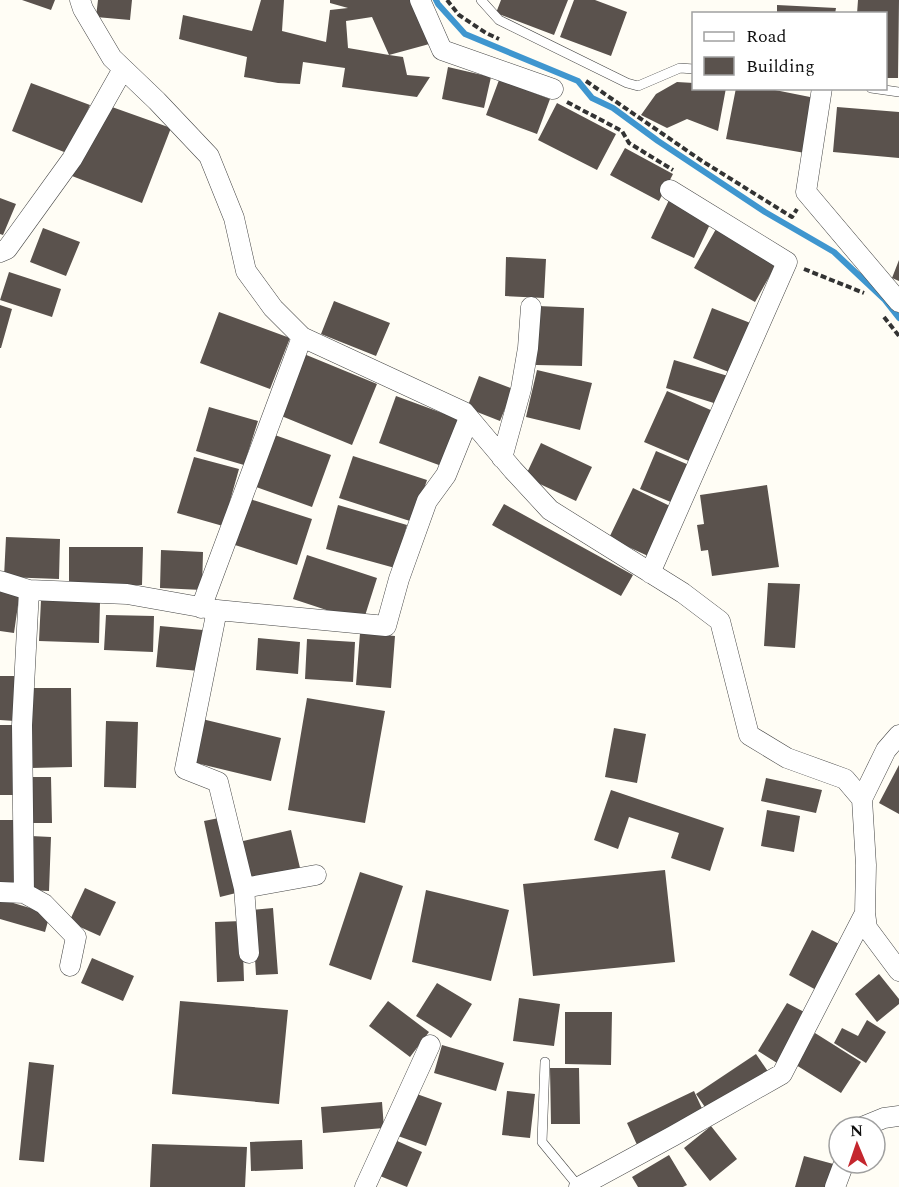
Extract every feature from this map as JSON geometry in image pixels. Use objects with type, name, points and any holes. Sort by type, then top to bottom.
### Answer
[{"type":"street","points":[[420,0],[442,50],[553,89]]},
{"type":"street","points":[[83,3],[112,58],[209,156],[234,219],[246,270],[273,308],[302,337],[464,412],[550,510],[683,593],[720,621],[749,735],[787,758],[845,778],[862,799]]},
{"type":"street","points":[[0,252],[7,249],[72,159],[123,69]]},
{"type":"street","points":[[822,90],[806,192],[899,302]]},
{"type":"street","points":[[650,573],[787,262],[670,190]]},
{"type":"street","points":[[502,458],[521,389],[528,348],[531,308]]},
{"type":"street","points":[[249,953],[244,888],[218,782],[185,769],[209,609],[302,337]]},
{"type":"street","points":[[0,581],[28,590],[127,594],[209,609],[386,626],[399,579],[427,501],[446,475],[469,418]]},
{"type":"street","points":[[24,893],[22,725],[28,590]]},
{"type":"street","points":[[899,735],[886,750],[862,799],[867,928],[899,971]]},
{"type":"street","points":[[244,888],[316,875]]},
{"type":"street","points":[[0,892],[24,893],[44,904],[76,937],[70,966]]},
{"type":"street","points":[[579,1187],[782,1074],[865,914]]},
{"type":"street","points":[[365,1187],[430,1045]]},
{"type":"lane","points":[[481,0],[500,21],[627,83],[638,86],[680,68],[692,69]]},
{"type":"lane","points":[[545,1062],[542,1142],[579,1187]]},
{"type":"path","points":[[447,0],[459,15],[486,33],[505,41]]},
{"type":"path","points":[[580,77],[692,154],[792,217],[806,192]]},
{"type":"path","points":[[553,89],[567,102],[622,131],[629,143],[677,172],[670,190]]},
{"type":"path","points":[[787,262],[867,294]]},
{"type":"path","points":[[880,311],[899,336]]},
{"type":"building","points":[[22,0],[55,0],[51,10]]},
{"type":"building","points":[[98,0],[132,0],[130,20],[96,17]]},
{"type":"building","points":[[261,0],[284,0],[282,31],[326,42],[330,10],[348,8],[330,3],[330,0],[411,0],[433,43],[389,55],[403,57],[407,75],[430,77],[417,97],[342,87],[345,68],[303,62],[300,84],[278,83],[244,77],[247,57],[179,39],[183,15],[252,31]],"holes":[[[372,17],[389,55],[348,48],[346,21]]]},
{"type":"building","points":[[501,0],[568,0],[554,35],[496,13]]},
{"type":"building","points":[[574,0],[595,0],[627,12],[611,56],[560,37]]},
{"type":"building","points":[[858,0],[899,0],[898,78],[887,78],[887,12],[857,12]]},
{"type":"building","points":[[777,5],[836,8],[835,12],[777,12]]},
{"type":"building","points":[[448,67],[491,77],[484,108],[442,99]]},
{"type":"building","points":[[499,80],[550,99],[537,134],[486,115]]},
{"type":"building","points":[[677,82],[692,83],[692,90],[726,90],[718,131],[687,119],[667,128],[641,115],[656,94]]},
{"type":"building","points":[[31,83],[90,105],[69,154],[12,131]]},
{"type":"building","points":[[736,90],[775,90],[815,98],[805,153],[726,139]]},
{"type":"building","points":[[557,103],[616,134],[597,170],[538,140]]},
{"type":"building","points":[[112,107],[171,128],[142,203],[72,176]]},
{"type":"building","points":[[837,107],[899,112],[899,158],[833,152]]},
{"type":"building","points":[[625,148],[673,174],[659,201],[610,175]]},
{"type":"building","points":[[0,198],[16,204],[3,235],[0,234]]},
{"type":"building","points":[[669,200],[712,220],[694,258],[651,238]]},
{"type":"building","points":[[43,228],[80,242],[66,276],[30,262]]},
{"type":"building","points":[[716,229],[777,263],[755,302],[694,268]]},
{"type":"building","points":[[506,257],[546,259],[544,298],[505,296]]},
{"type":"building","points":[[899,260],[899,281],[892,278]]},
{"type":"building","points":[[9,272],[61,289],[52,317],[0,300]]},
{"type":"building","points":[[334,301],[390,323],[376,356],[321,334]]},
{"type":"building","points":[[0,305],[12,309],[1,348],[0,348]]},
{"type":"building","points":[[538,306],[584,308],[582,366],[536,365]]},
{"type":"building","points":[[712,308],[753,324],[734,374],[693,358]]},
{"type":"building","points":[[219,312],[290,338],[270,389],[200,363]]},
{"type":"building","points":[[304,354],[377,384],[352,445],[279,415]]},
{"type":"building","points":[[674,360],[728,376],[717,404],[666,388]]},
{"type":"building","points":[[537,370],[592,383],[580,430],[526,417]]},
{"type":"building","points":[[479,376],[513,389],[500,421],[467,408]]},
{"type":"building","points":[[667,391],[713,411],[691,462],[644,442]]},
{"type":"building","points":[[396,396],[464,421],[447,468],[379,443]]},
{"type":"building","points":[[209,407],[258,421],[244,465],[196,451]]},
{"type":"building","points":[[272,434],[331,455],[312,507],[253,486]]},
{"type":"building","points":[[541,443],[592,467],[576,501],[525,477]]},
{"type":"building","points":[[656,451],[689,465],[673,503],[640,489]]},
{"type":"building","points":[[353,456],[427,480],[413,522],[339,498]]},
{"type":"building","points":[[194,457],[239,469],[223,526],[177,513]]},
{"type":"building","points":[[767,485],[779,567],[712,576],[708,550],[701,551],[697,525],[704,524],[700,495]]},
{"type":"building","points":[[633,488],[672,507],[648,556],[609,538]]},
{"type":"building","points":[[250,499],[312,519],[297,565],[235,545]]},
{"type":"building","points":[[504,504],[633,575],[621,596],[492,525]]},
{"type":"building","points":[[338,505],[407,525],[395,568],[326,549]]},
{"type":"building","points":[[6,537],[60,539],[59,579],[4,577]]},
{"type":"building","points":[[69,547],[143,547],[142,585],[69,585]]},
{"type":"building","points":[[161,550],[203,552],[202,590],[160,588]]},
{"type":"building","points":[[307,555],[377,578],[363,622],[293,599]]},
{"type":"building","points":[[768,583],[800,584],[795,648],[764,646]]},
{"type":"building","points":[[0,589],[20,591],[14,633],[0,631]]},
{"type":"building","points":[[41,600],[100,602],[99,643],[39,641]]},
{"type":"building","points":[[106,615],[154,616],[153,652],[104,650]]},
{"type":"building","points":[[160,626],[203,630],[199,671],[156,667]]},
{"type":"building","points":[[360,633],[395,636],[391,688],[356,685]]},
{"type":"building","points":[[258,638],[300,642],[298,674],[256,670]]},
{"type":"building","points":[[307,639],[355,642],[353,682],[305,679]]},
{"type":"building","points":[[0,676],[17,676],[15,721],[0,720]]},
{"type":"building","points":[[30,688],[71,688],[72,767],[31,768]]},
{"type":"building","points":[[307,698],[385,711],[365,823],[288,810]]},
{"type":"building","points":[[202,719],[281,738],[271,781],[192,762]]},
{"type":"building","points":[[106,721],[138,722],[136,788],[104,787]]},
{"type":"building","points":[[0,725],[18,725],[18,795],[0,795]]},
{"type":"building","points":[[614,728],[646,734],[637,783],[605,777]]},
{"type":"building","points":[[899,765],[899,814],[879,803]]},
{"type":"building","points":[[29,777],[51,777],[52,823],[30,823]]},
{"type":"building","points":[[766,778],[822,790],[816,813],[761,801]]},
{"type":"building","points":[[611,790],[724,828],[710,871],[671,858],[679,833],[629,817],[618,849],[594,840]]},
{"type":"building","points":[[767,810],[800,816],[794,852],[761,846]]},
{"type":"building","points":[[224,817],[240,892],[220,897],[204,821]]},
{"type":"building","points":[[0,820],[20,820],[21,888],[0,889]]},
{"type":"building","points":[[291,830],[301,872],[249,884],[239,842]]},
{"type":"building","points":[[31,836],[51,837],[49,891],[29,890]]},
{"type":"building","points":[[665,870],[675,962],[533,976],[523,884]]},
{"type":"building","points":[[360,872],[403,886],[371,980],[329,965]]},
{"type":"building","points":[[85,888],[116,902],[100,936],[69,922]]},
{"type":"building","points":[[426,890],[509,910],[491,981],[412,962]]},
{"type":"building","points":[[0,899],[50,914],[45,932],[0,919]]},
{"type":"building","points":[[273,908],[278,974],[256,975],[252,910]]},
{"type":"building","points":[[242,921],[244,981],[217,982],[215,922]]},
{"type":"building","points":[[812,930],[841,945],[818,991],[789,975]]},
{"type":"building","points":[[92,958],[134,976],[123,1001],[81,983]]},
{"type":"building","points":[[879,974],[899,999],[899,1004],[877,1022],[855,994]]},
{"type":"building","points":[[437,983],[472,1004],[451,1038],[416,1016]]},
{"type":"building","points":[[519,998],[560,1004],[554,1046],[513,1041]]},
{"type":"building","points":[[180,1001],[288,1010],[279,1104],[172,1094]]},
{"type":"building","points":[[388,1001],[429,1032],[410,1057],[369,1026]]},
{"type":"building","points":[[787,1003],[808,1014],[777,1063],[758,1051]]},
{"type":"building","points":[[565,1012],[612,1012],[611,1065],[565,1064]]},
{"type":"building","points":[[867,1020],[886,1032],[866,1063],[834,1043],[842,1028],[858,1036]]},
{"type":"building","points":[[815,1033],[861,1062],[841,1093],[796,1065]]},
{"type":"building","points":[[442,1045],[504,1063],[496,1091],[434,1073]]},
{"type":"building","points":[[756,1054],[769,1073],[709,1113],[696,1094]]},
{"type":"building","points":[[29,1062],[54,1065],[44,1162],[19,1160]]},
{"type":"building","points":[[550,1068],[579,1068],[580,1124],[551,1124]]},
{"type":"building","points":[[507,1091],[535,1094],[530,1138],[502,1135]]},
{"type":"building","points":[[694,1091],[705,1115],[638,1147],[627,1123]]},
{"type":"building","points":[[414,1093],[442,1103],[426,1146],[398,1136]]},
{"type":"building","points":[[382,1102],[384,1128],[323,1133],[321,1107]]},
{"type":"building","points":[[711,1126],[737,1159],[710,1181],[684,1148]]},
{"type":"building","points":[[302,1140],[303,1169],[251,1171],[250,1142]]},
{"type":"building","points":[[395,1140],[422,1152],[407,1187],[380,1176]]},
{"type":"building","points":[[152,1144],[247,1147],[245,1187],[150,1187]]},
{"type":"building","points":[[669,1155],[687,1185],[683,1187],[638,1187],[632,1177]]},
{"type":"building","points":[[804,1156],[827,1162],[827,1175],[834,1175],[831,1187],[795,1187]]},
{"type":"waterway","points":[[436,0],[465,34],[578,81],[592,98],[613,108],[658,141],[765,212],[834,252],[884,299],[899,318]]}]
